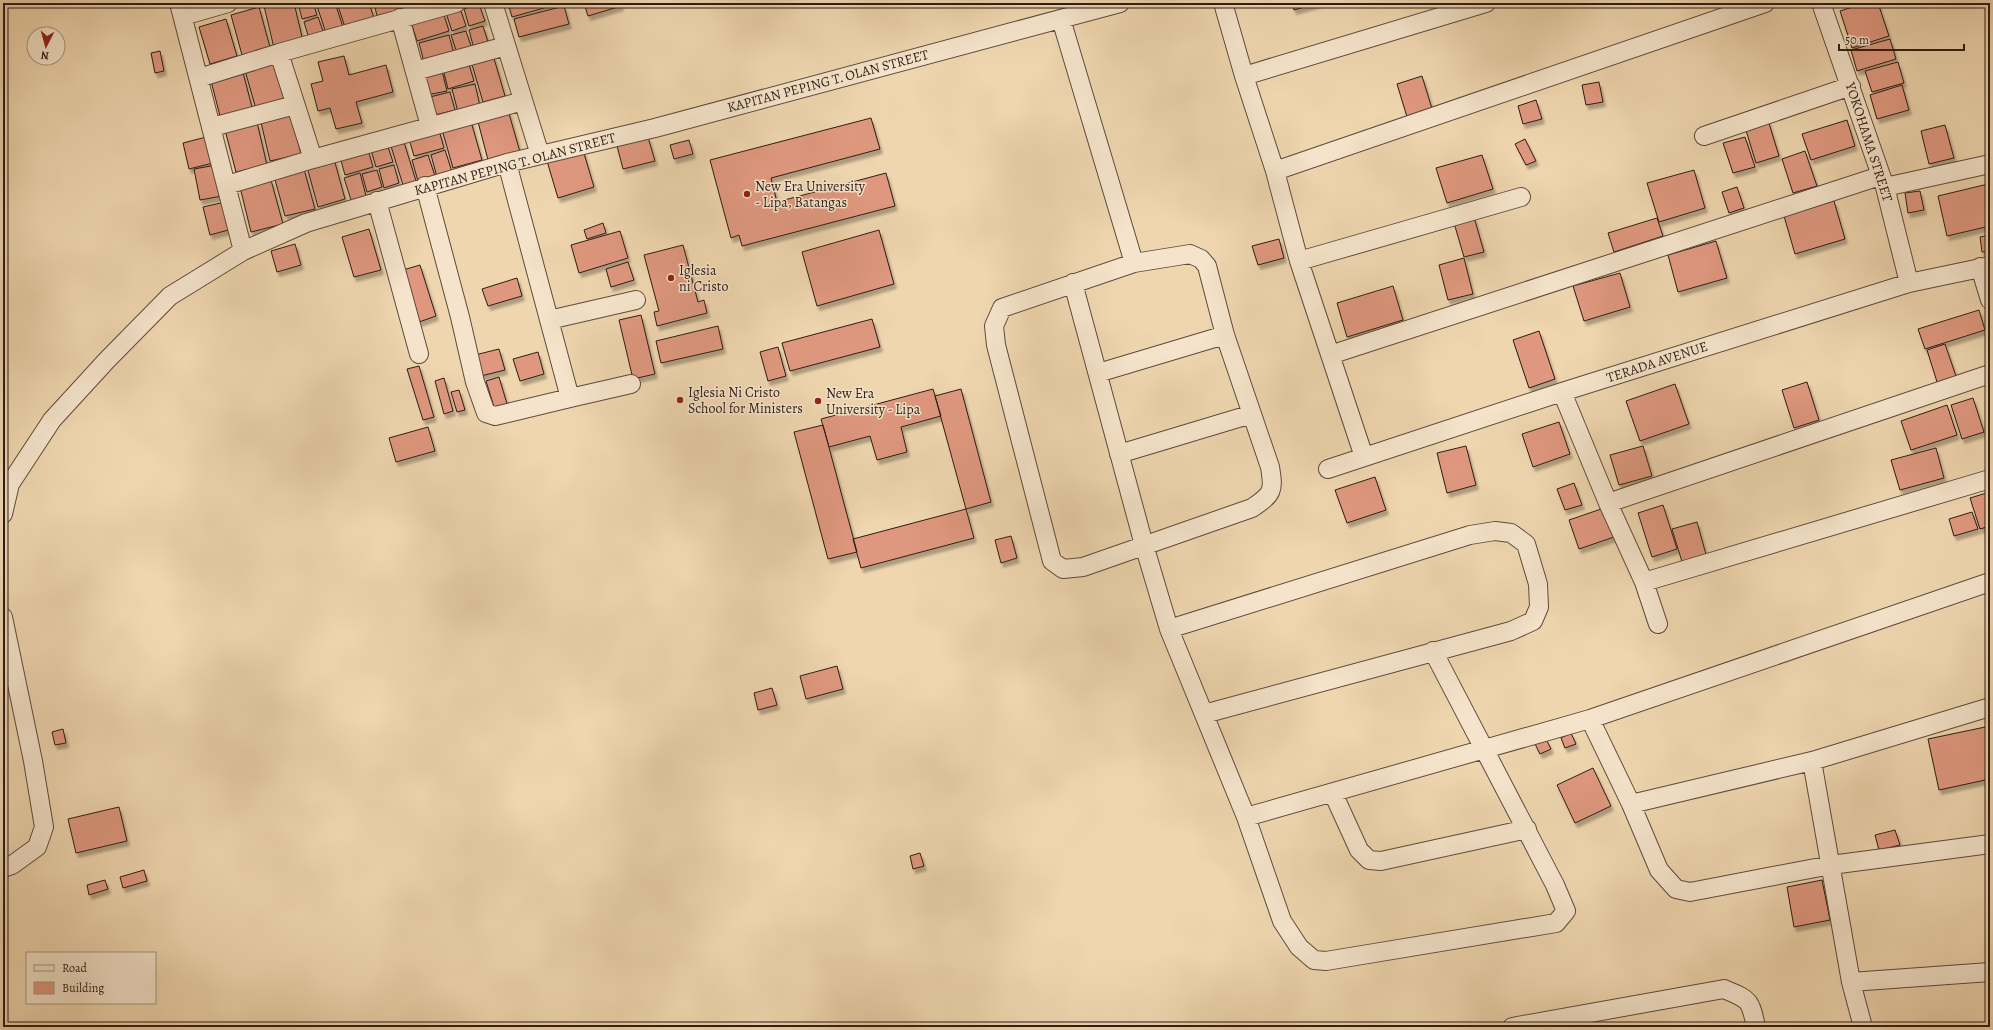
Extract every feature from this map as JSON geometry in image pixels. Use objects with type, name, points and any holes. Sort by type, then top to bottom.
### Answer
[{"type":"street","points":[[228,3],[181,9],[227,185],[242,251]]},
{"type":"street","points":[[199,78],[279,53],[456,3]]},
{"type":"street","points":[[493,3],[540,155]]},
{"type":"street","name":"KAPITAN PEPING T. OLAN STREET","points":[[3,514],[10,484],[57,414],[107,360],[170,296],[242,251],[306,223],[424,186],[506,163],[678,122],[1120,3]]},
{"type":"street","points":[[1223,3],[1244,76],[1275,171],[1299,261],[1364,457]]},
{"type":"street","points":[[1244,76],[1486,3]]},
{"type":"street","points":[[1275,171],[1765,3]]},
{"type":"street","name":"YOKOHAMA STREET","points":[[1821,3],[1851,86],[1882,181],[1909,283]]},
{"type":"street","points":[[400,18],[430,126]]},
{"type":"street","points":[[1061,19],[1134,263]]},
{"type":"street","points":[[415,71],[506,46]]},
{"type":"street","points":[[279,53],[313,159]]},
{"type":"street","points":[[1704,136],[1851,86]]},
{"type":"street","points":[[227,185],[313,159],[523,101]]},
{"type":"street","points":[[212,127],[295,105]]},
{"type":"street","points":[[506,163],[570,398]]},
{"type":"street","points":[[1330,355],[1882,181],[1990,164]]},
{"type":"street","points":[[424,186],[460,317],[475,382],[486,413],[495,416],[631,384]]},
{"type":"street","points":[[1299,261],[1521,197]]},
{"type":"street","points":[[377,201],[419,354]]},
{"type":"street","points":[[1190,254],[1201,259],[1207,266],[1225,335],[1270,467],[1273,487],[1267,498],[1252,508],[1083,567],[1063,569],[1052,561],[996,345],[994,326],[1002,308],[1134,263],[1190,254]]},
{"type":"street","points":[[1985,266],[1990,300]]},
{"type":"street","name":"TERADA AVENUE","points":[[1328,469],[1562,392],[1909,283],[1985,266]]},
{"type":"street","points":[[1073,283],[1144,545],[1170,629],[1246,817],[1282,922],[1304,952],[1314,960],[1326,961],[1556,923],[1566,911],[1556,885],[1433,651]]},
{"type":"street","points":[[549,320],[636,300]]},
{"type":"street","points":[[1098,373],[1225,335]]},
{"type":"street","points":[[1608,503],[1990,374]]},
{"type":"street","points":[[1562,392],[1608,503],[1644,582],[1658,624]]},
{"type":"street","points":[[1119,454],[1252,414]]},
{"type":"street","points":[[1644,582],[1990,479]]},
{"type":"street","points":[[1170,629],[1470,535],[1495,531],[1511,533],[1526,544],[1538,584],[1539,607],[1533,621],[1511,631],[1204,714]]},
{"type":"street","points":[[1246,817],[1590,720],[1990,582]]},
{"type":"street","points":[[3,617],[33,762],[44,827],[37,847],[12,865],[3,868]]},
{"type":"street","points":[[1631,804],[1812,761],[1990,707]]},
{"type":"street","points":[[1590,720],[1631,804],[1658,870],[1676,889],[1690,892],[1831,865],[1990,844]]},
{"type":"street","points":[[1812,761],[1851,982],[1863,1027]]},
{"type":"street","points":[[1333,793],[1358,850],[1370,860],[1381,861],[1527,829]]},
{"type":"street","points":[[1851,982],[1990,972]]},
{"type":"street","points":[[1512,1027],[1724,989],[1745,998],[1752,1009],[1756,1027]]},
{"type":"building","points":[[277,3],[294,3],[303,41],[274,48],[264,6]]},
{"type":"building","points":[[298,3],[313,3],[317,15],[302,19]]},
{"type":"building","points":[[316,3],[335,3],[343,27],[326,33]]},
{"type":"building","points":[[337,3],[369,3],[374,18],[345,27]]},
{"type":"building","points":[[374,3],[405,3],[406,8],[377,16]]},
{"type":"building","points":[[508,3],[562,3],[512,17]]},
{"type":"building","points":[[584,3],[620,3],[621,6],[588,16]]},
{"type":"building","points":[[1292,3],[1319,3],[1294,10]]},
{"type":"building","points":[[1865,3],[1878,3],[1889,36],[1852,48],[1840,11]]},
{"type":"building","points":[[479,4],[485,21],[469,26],[464,9]]},
{"type":"building","points":[[564,6],[569,24],[519,37],[514,19]]},
{"type":"building","points":[[259,7],[270,47],[242,55],[231,15]]},
{"type":"building","points":[[460,8],[466,26],[452,31],[446,13]]},
{"type":"building","points":[[443,12],[449,31],[417,41],[411,22]]},
{"type":"building","points":[[318,17],[324,34],[309,39],[304,22]]},
{"type":"building","points":[[226,19],[237,56],[210,64],[199,27]]},
{"type":"building","points":[[483,26],[489,45],[474,49],[469,30]]},
{"type":"building","points":[[466,31],[472,49],[457,53],[451,35]]},
{"type":"building","points":[[449,35],[454,54],[424,62],[419,43]]},
{"type":"building","points":[[1890,39],[1896,59],[1857,71],[1851,50]]},
{"type":"building","points":[[160,51],[164,71],[155,73],[151,53]]},
{"type":"building","points":[[493,55],[505,96],[483,102],[471,61]]},
{"type":"building","points":[[344,56],[349,75],[386,65],[393,92],[356,102],[362,123],[336,129],[330,108],[318,111],[311,84],[323,81],[318,62]]},
{"type":"building","points":[[276,58],[288,100],[256,109],[244,67]]},
{"type":"building","points":[[468,61],[474,81],[448,89],[443,69]]},
{"type":"building","points":[[1898,62],[1904,83],[1872,92],[1865,71]]},
{"type":"building","points":[[242,69],[252,107],[220,116],[210,77]]},
{"type":"building","points":[[442,71],[447,91],[427,95],[422,76]]},
{"type":"building","points":[[1422,76],[1433,112],[1408,120],[1397,84]]},
{"type":"building","points":[[1599,82],[1603,102],[1586,105],[1582,85]]},
{"type":"building","points":[[475,84],[480,106],[458,112],[452,89]]},
{"type":"building","points":[[1902,85],[1909,110],[1877,119],[1870,95]]},
{"type":"building","points":[[450,92],[455,110],[435,115],[430,97]]},
{"type":"building","points":[[1536,100],[1542,119],[1523,124],[1518,106]]},
{"type":"building","points":[[508,110],[520,152],[488,160],[477,118]]},
{"type":"building","points":[[290,111],[301,154],[270,161],[260,118]]},
{"type":"building","points":[[470,118],[482,160],[453,168],[441,126]]},
{"type":"building","points":[[871,118],[880,149],[771,178],[777,202],[886,173],[895,206],[742,246],[739,235],[731,238],[710,160]]},
{"type":"building","points":[[1768,120],[1779,156],[1756,163],[1745,127]]},
{"type":"building","points":[[1847,120],[1855,146],[1811,160],[1802,134]]},
{"type":"building","points":[[257,122],[267,165],[236,172],[225,130]]},
{"type":"building","points":[[1945,125],[1954,158],[1929,164],[1921,131]]},
{"type":"building","points":[[439,130],[444,148],[414,156],[409,139]]},
{"type":"building","points":[[210,136],[217,162],[189,169],[183,143]]},
{"type":"building","points":[[648,137],[655,161],[623,169],[617,146]]},
{"type":"building","points":[[1745,137],[1755,167],[1733,173],[1723,143]]},
{"type":"building","points":[[403,139],[416,181],[403,185],[390,143]]},
{"type":"building","points":[[1525,139],[1536,161],[1526,165],[1515,144]]},
{"type":"building","points":[[689,140],[693,154],[674,159],[670,145]]},
{"type":"building","points":[[387,144],[393,162],[376,167],[371,150]]},
{"type":"building","points":[[368,150],[373,167],[345,175],[340,157]]},
{"type":"building","points":[[445,150],[452,172],[437,177],[431,155]]},
{"type":"building","points":[[583,150],[594,187],[558,198],[547,161]]},
{"type":"building","points":[[1805,151],[1817,186],[1793,193],[1782,159]]},
{"type":"building","points":[[428,155],[435,176],[418,181],[412,160]]},
{"type":"building","points":[[1482,155],[1493,189],[1447,203],[1436,168]]},
{"type":"building","points":[[334,159],[345,199],[318,207],[307,167]]},
{"type":"building","points":[[216,165],[222,196],[200,200],[194,169]]},
{"type":"building","points":[[394,165],[399,183],[384,188],[379,169]]},
{"type":"building","points":[[304,169],[315,209],[285,216],[274,176]]},
{"type":"building","points":[[377,170],[382,187],[367,192],[362,174]]},
{"type":"building","points":[[1694,170],[1705,208],[1659,222],[1647,183]]},
{"type":"building","points":[[360,173],[366,196],[351,200],[344,178]]},
{"type":"building","points":[[271,180],[283,224],[251,232],[240,187]]},
{"type":"building","points":[[1988,184],[1990,194],[1990,226],[1947,236],[1938,196]]},
{"type":"building","points":[[1737,187],[1744,208],[1729,213],[1722,192]]},
{"type":"building","points":[[1920,191],[1924,210],[1908,213],[1905,193]]},
{"type":"building","points":[[1834,201],[1845,239],[1795,254],[1784,216]]},
{"type":"building","points":[[225,202],[232,229],[210,235],[203,207]]},
{"type":"building","points":[[1474,217],[1484,252],[1464,257],[1454,223]]},
{"type":"building","points":[[1657,218],[1663,236],[1614,252],[1608,233]]},
{"type":"building","points":[[603,223],[606,233],[587,239],[584,230]]},
{"type":"building","points":[[369,229],[381,270],[354,277],[342,237]]},
{"type":"building","points":[[879,230],[894,284],[817,306],[802,252]]},
{"type":"building","points":[[620,231],[628,258],[579,273],[571,245]]},
{"type":"building","points":[[1990,235],[1990,251],[1982,252],[1980,237]]},
{"type":"building","points":[[1279,239],[1284,258],[1258,265],[1252,246]]},
{"type":"building","points":[[1716,241],[1727,278],[1678,292],[1668,255]]},
{"type":"building","points":[[295,244],[301,265],[277,272],[271,251]]},
{"type":"building","name":"Iglesia ni Cristo","points":[[683,245],[698,302],[704,300],[707,313],[657,326],[654,312],[659,311],[644,255]]},
{"type":"building","points":[[1464,258],[1473,294],[1448,300],[1439,265]]},
{"type":"building","points":[[628,262],[634,280],[611,287],[606,269]]},
{"type":"building","points":[[420,265],[436,316],[419,322],[403,270]]},
{"type":"building","points":[[1620,273],[1630,307],[1584,321],[1573,286]]},
{"type":"building","points":[[517,278],[522,296],[488,306],[482,289]]},
{"type":"building","points":[[1393,286],[1403,320],[1347,337],[1337,303]]},
{"type":"building","points":[[1979,310],[1985,330],[1925,349],[1918,329]]},
{"type":"building","points":[[641,315],[655,374],[633,379],[619,320]]},
{"type":"building","points":[[872,319],[880,347],[790,371],[782,343]]},
{"type":"building","points":[[718,326],[723,349],[661,363],[656,341]]},
{"type":"building","points":[[1539,331],[1555,379],[1529,388],[1513,340]]},
{"type":"building","points":[[1945,344],[1957,379],[1938,385],[1927,350]]},
{"type":"building","points":[[778,347],[786,376],[768,381],[760,352]]},
{"type":"building","points":[[499,349],[505,370],[481,376],[475,355]]},
{"type":"building","points":[[538,352],[544,374],[520,381],[513,359]]},
{"type":"building","points":[[419,366],[434,417],[423,420],[407,369]]},
{"type":"building","points":[[499,377],[508,407],[495,410],[486,381]]},
{"type":"building","points":[[444,378],[453,411],[444,414],[435,381]]},
{"type":"building","points":[[1807,382],[1819,420],[1794,428],[1782,390]]},
{"type":"building","points":[[1675,384],[1689,424],[1640,441],[1626,401]]},
{"type":"building","points":[[933,389],[941,416],[901,427],[907,452],[877,460],[870,436],[829,447],[821,419]]},
{"type":"building","points":[[961,389],[991,502],[966,509],[935,396]]},
{"type":"building","points":[[459,390],[465,410],[457,412],[451,392]]},
{"type":"building","points":[[1973,398],[1984,432],[1962,439],[1951,405]]},
{"type":"building","points":[[1947,405],[1957,435],[1911,450],[1901,421]]},
{"type":"building","points":[[1559,422],[1570,454],[1533,467],[1522,434]]},
{"type":"building","points":[[823,425],[857,552],[828,559],[794,432]]},
{"type":"building","points":[[428,427],[435,451],[396,462],[389,438]]},
{"type":"building","points":[[1466,446],[1476,485],[1447,493],[1437,453]]},
{"type":"building","points":[[1643,446],[1652,476],[1619,485],[1610,455]]},
{"type":"building","points":[[1936,448],[1944,478],[1900,490],[1891,460]]},
{"type":"building","points":[[1375,477],[1386,510],[1347,523],[1335,490]]},
{"type":"building","points":[[1574,483],[1582,505],[1565,510],[1557,489]]},
{"type":"building","points":[[1990,492],[1990,526],[1980,529],[1970,498]]},
{"type":"building","points":[[1663,505],[1677,549],[1652,557],[1638,513]]},
{"type":"building","points":[[1604,508],[1614,537],[1579,549],[1569,520]]},
{"type":"building","points":[[966,509],[974,538],[861,568],[853,539]]},
{"type":"building","points":[[1972,512],[1978,529],[1954,536],[1949,519]]},
{"type":"building","points":[[1697,522],[1707,558],[1683,565],[1672,529]]},
{"type":"building","points":[[1011,536],[1017,558],[1001,563],[995,540]]},
{"type":"building","points":[[837,666],[843,689],[806,699],[800,676]]},
{"type":"building","points":[[772,688],[777,705],[758,710],[754,693]]},
{"type":"building","points":[[1990,726],[1990,779],[1939,790],[1928,739]]},
{"type":"building","points":[[63,729],[66,743],[55,745],[52,732]]},
{"type":"building","points":[[1571,733],[1576,744],[1565,748],[1561,738]]},
{"type":"building","points":[[1546,739],[1551,749],[1540,754],[1535,744]]},
{"type":"building","points":[[1593,768],[1611,806],[1575,823],[1557,785]]},
{"type":"building","points":[[119,807],[127,841],[76,853],[68,819]]},
{"type":"building","points":[[1895,830],[1900,845],[1879,850],[1875,835]]},
{"type":"building","points":[[920,853],[924,866],[913,869],[910,856]]},
{"type":"building","points":[[144,870],[147,881],[123,888],[120,877]]},
{"type":"building","points":[[105,880],[108,889],[89,895],[87,885]]},
{"type":"building","points":[[1822,880],[1830,920],[1794,927],[1787,887]]},
{"type":"place","name":"New Era University - Lipa, Batangas","points":[[747,194]]},
{"type":"place","name":"Iglesia ni Cristo","points":[[671,278]]},
{"type":"place","name":"Iglesia Ni Cristo School for Ministers","points":[[680,400]]},
{"type":"place","name":"New Era University - Lipa","points":[[818,401]]}]
